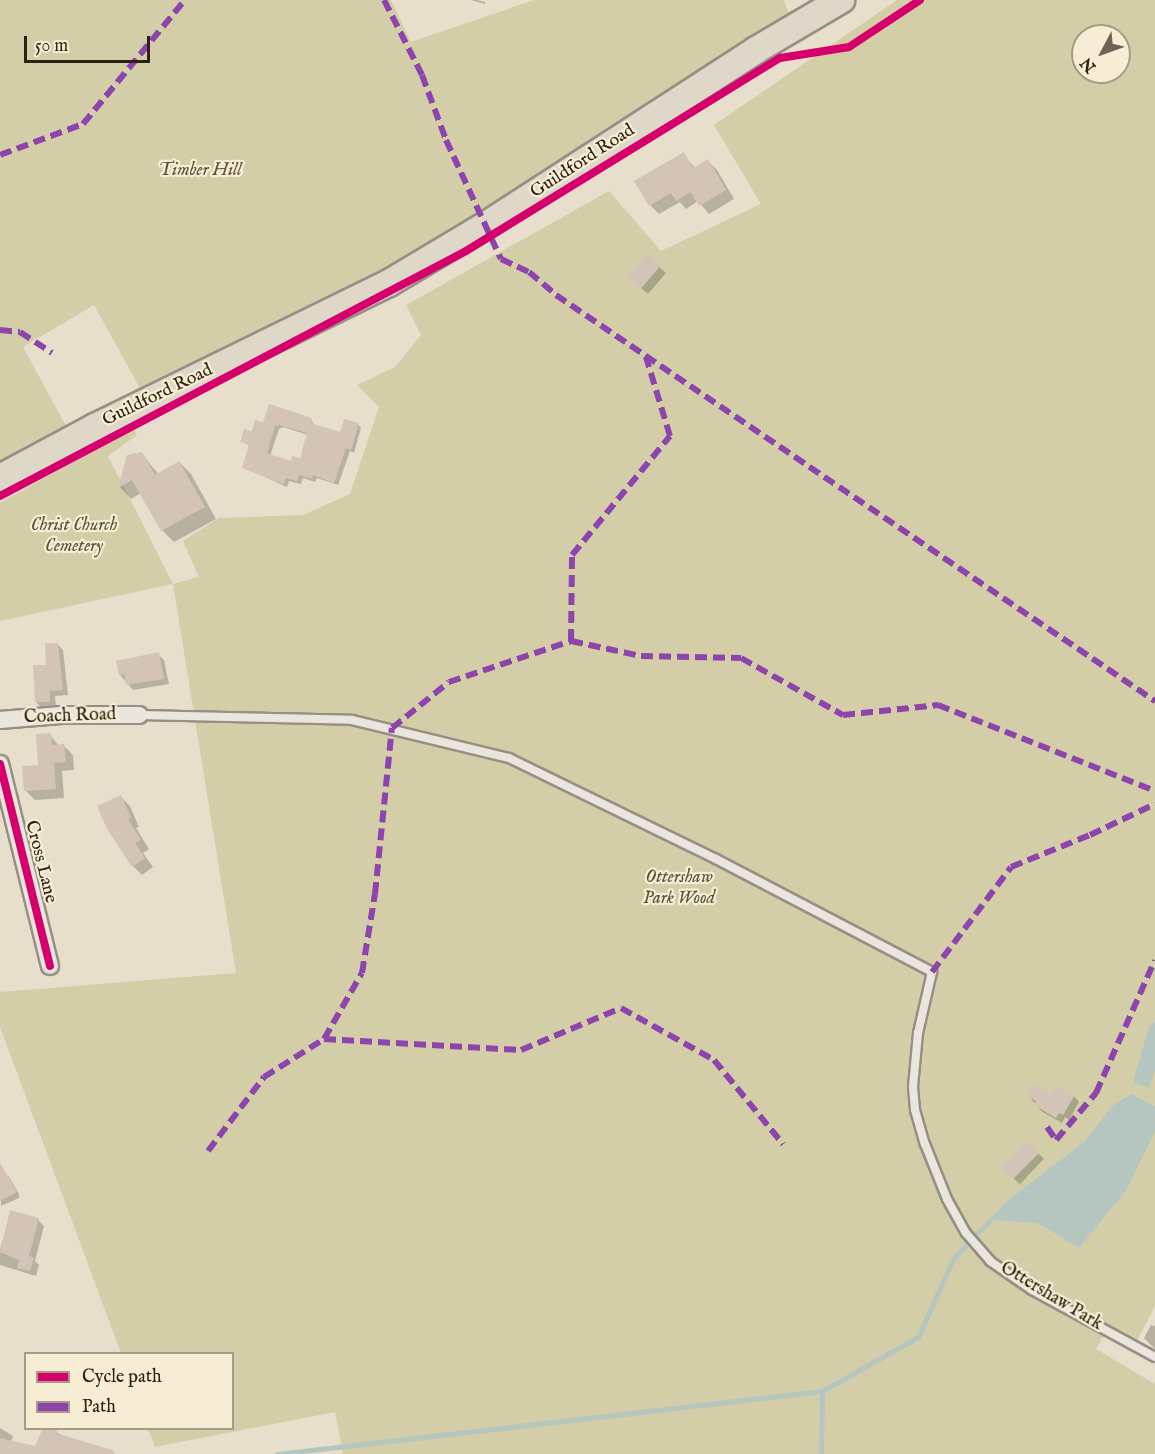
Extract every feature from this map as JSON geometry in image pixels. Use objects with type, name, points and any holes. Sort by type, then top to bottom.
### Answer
[{"type":"main road","name":"Guildford Road","points":[[0,478],[95,427],[389,283],[486,225],[756,50],[841,0]]},
{"type":"street","name":"Coach Road","points":[[0,720],[61,715],[139,715]]},
{"type":"street","name":"Cross Lane","points":[[0,764],[50,966]]},
{"type":"lane","name":"Ottershaw Park","points":[[139,715],[352,720],[519,763],[716,859],[932,972],[918,1033],[913,1087],[925,1144],[948,1199],[966,1233],[990,1261],[1032,1290],[1155,1357]]},
{"type":"green space","name":"Timber Hill","points":[[0,0],[391,0],[411,42],[534,0],[784,0],[791,20],[730,52],[423,251],[141,390],[94,305],[23,347],[67,428],[0,464]]},
{"type":"green space","name":"Ottershaw Park Wood","points":[[897,0],[1155,0],[1155,1021],[1149,1027],[1148,1088],[1155,1071],[1155,1106],[1131,1094],[1113,1105],[1084,1142],[1007,1201],[991,1220],[1038,1223],[1127,1189],[1155,1132],[1155,1306],[1137,1341],[1109,1326],[1096,1349],[1155,1384],[1155,1454],[343,1454],[335,1412],[155,1447],[148,1430],[234,1430],[234,1352],[121,1352],[0,1027],[0,992],[236,973],[173,584],[199,577],[183,541],[219,518],[303,515],[350,494],[379,407],[357,385],[395,367],[421,335],[406,305],[609,191],[661,251],[761,204],[714,125]]},
{"type":"green space","name":"Christ Church Cemetery","points":[[133,428],[137,435],[108,456],[173,584],[0,621],[0,503]]},
{"type":"shaded area","points":[[1155,1021],[1155,1071],[1149,1088],[1133,1082],[1149,1027]]},
{"type":"shaded area","points":[[1131,1094],[1155,1106],[1155,1132],[1127,1189],[1079,1248],[1038,1223],[990,1220],[1007,1201],[1084,1142],[1113,1105]]},
{"type":"building","points":[[684,152],[693,168],[708,159],[726,190],[699,206],[691,192],[676,201],[671,193],[649,206],[634,181]]},
{"type":"building","points":[[647,254],[661,266],[640,289],[627,277]]},
{"type":"building","points":[[269,404],[312,418],[311,423],[340,432],[344,419],[359,423],[351,450],[346,448],[334,483],[313,475],[312,479],[299,475],[297,481],[286,478],[283,484],[242,468],[249,444],[240,442],[244,429],[252,431],[255,420],[263,422]],"holes":[[[279,425],[307,433],[300,458],[292,456],[291,461],[267,453],[275,426]]]},
{"type":"building","points":[[142,452],[155,475],[179,461],[205,507],[161,531],[132,480],[118,488],[127,455]]},
{"type":"building","points":[[45,643],[58,643],[63,690],[50,691],[50,702],[35,702],[33,665],[46,665]]},
{"type":"building","points":[[159,652],[164,679],[126,685],[124,674],[119,675],[116,661]]},
{"type":"building","points":[[51,733],[52,745],[64,744],[66,762],[54,763],[56,789],[24,791],[22,766],[38,765],[36,734]]},
{"type":"building","points":[[121,795],[131,818],[128,819],[141,840],[135,843],[145,858],[132,867],[107,829],[97,806]]},
{"type":"building","points":[[1033,1084],[1051,1094],[1056,1085],[1075,1095],[1063,1115],[1059,1113],[1056,1118],[1034,1105],[1036,1101],[1027,1096]]},
{"type":"building","points":[[1027,1141],[1039,1153],[1013,1179],[1001,1167]]},
{"type":"building","points":[[0,1163],[17,1192],[0,1201]]},
{"type":"building","points":[[10,1210],[39,1218],[29,1256],[34,1258],[30,1271],[17,1268],[19,1260],[0,1252]]},
{"type":"building","points":[[42,1430],[57,1430],[56,1433],[115,1451],[114,1454],[0,1454],[0,1438],[35,1446]]},
{"type":"waterway","points":[[277,1454],[822,1391],[918,1337],[953,1259],[990,1220]]},
{"type":"waterway","points":[[821,1454],[822,1391]]},
{"type":"marked path","points":[[0,155],[83,124],[185,0]]},
{"type":"marked path","points":[[384,0],[422,75],[446,140],[501,259],[529,272],[556,295],[1155,701]]},
{"type":"marked path","points":[[0,330],[20,332],[52,353]]},
{"type":"marked path","points":[[208,1151],[264,1077],[324,1039],[362,973],[375,894],[392,728],[449,682],[571,641],[572,555],[670,436],[646,357]]},
{"type":"marked path","points":[[571,641],[641,656],[741,658],[843,715],[938,705],[1155,791]]},
{"type":"marked path","points":[[932,972],[1011,867],[1090,835],[1155,804]]},
{"type":"marked path","points":[[1047,1127],[1056,1140],[1096,1093],[1155,960]]},
{"type":"marked path","points":[[324,1039],[521,1050],[621,1008],[714,1060],[783,1144]]},
{"type":"cycle path","points":[[0,496],[466,251],[780,58],[849,47],[920,0]]},
{"type":"cycle path","points":[[0,764],[50,966]]}]
